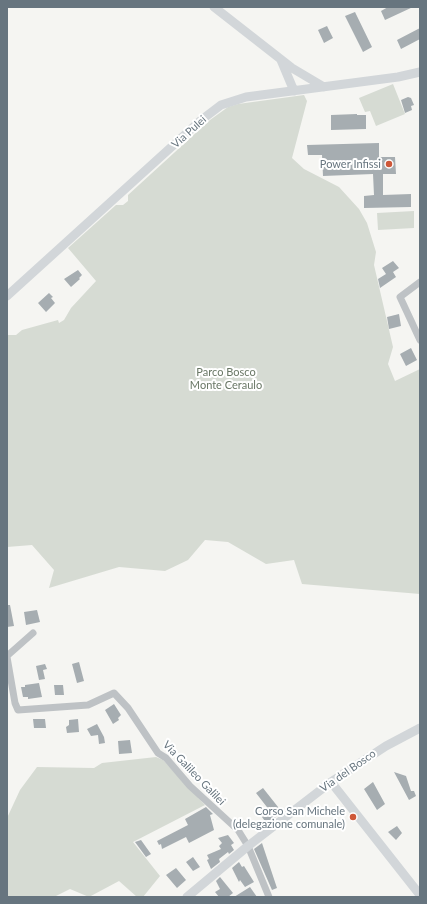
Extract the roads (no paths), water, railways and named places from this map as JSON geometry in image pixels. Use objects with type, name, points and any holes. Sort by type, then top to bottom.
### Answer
[{"type":"main road","points":[[214,7],[280,59],[290,72],[294,91]]},
{"type":"main road","points":[[290,72],[324,87]]},
{"type":"main road","points":[[274,93],[282,86],[290,72]]},
{"type":"main road","name":"Via Pulei","points":[[7,296],[212,111],[221,106],[240,99],[274,93],[398,77],[420,72]]},
{"type":"main road","name":"Via del Bosco","points":[[187,897],[248,846],[331,782],[386,746],[420,728]]},
{"type":"main road","points":[[331,782],[420,895]]},
{"type":"street","points":[[420,282],[400,297],[420,340]]},
{"type":"street","points":[[7,656],[33,633]]},
{"type":"street","name":"Via Galileo Galilei","points":[[7,656],[15,703],[18,710],[88,705],[114,693],[128,708],[158,753],[166,758],[194,790],[238,830],[248,846],[269,897]]},
{"type":"place","name":"Power Infissi","points":[[389,164]]},
{"type":"place","name":"Corso San Michele (delegazione comunale)","points":[[353,817]]},
{"type":"park label","name":"Parco Bosco Monte Ceraulo","points":[[226,378]]}]
